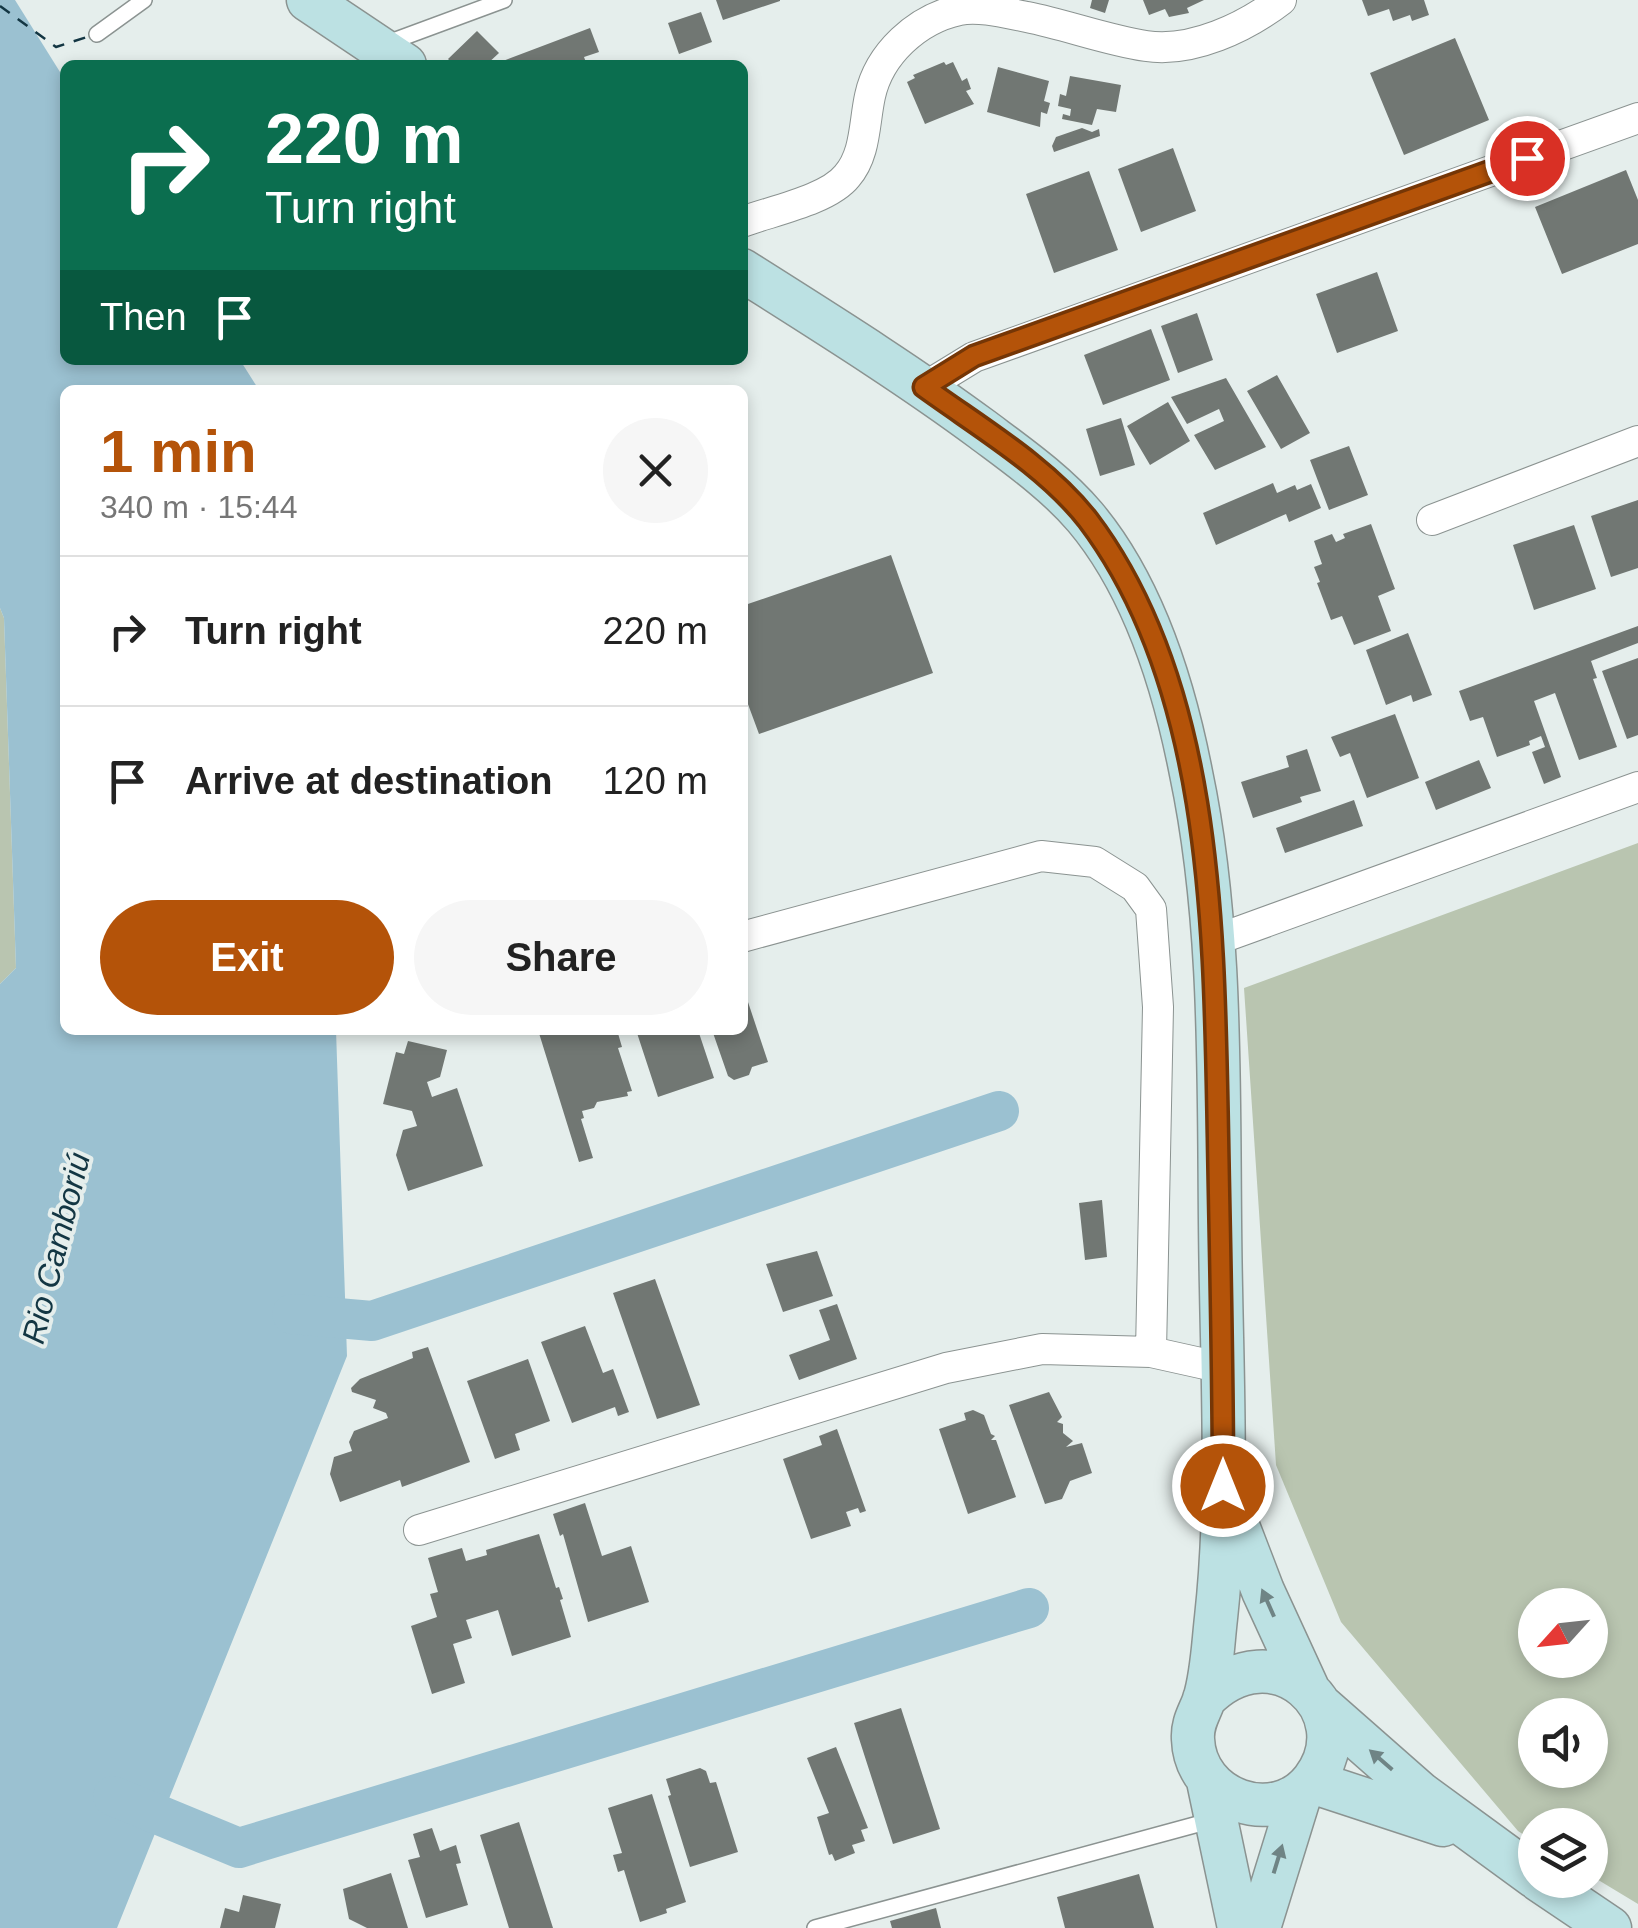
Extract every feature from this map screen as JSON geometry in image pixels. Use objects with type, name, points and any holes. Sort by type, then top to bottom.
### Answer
[{"type":"main road","points":[[308,0],[391,56]]},
{"type":"main road","points":[[748,274],[924,387],[1042,474],[1086,518],[1121,569],[1156,652],[1188,756],[1213,941],[1223,1486],[1218,1594],[1204,1699]]},
{"type":"main road","points":[[1223,1486],[1263,1591],[1327,1725],[1328,1746],[1322,1765],[1306,1787],[1259,1928]]},
{"type":"main road","points":[[1239,1928],[1212,1800],[1192,1740],[1194,1719],[1204,1699],[1221,1682],[1243,1672],[1267,1670],[1290,1676],[1420,1793],[1518,1865]]},
{"type":"main road","points":[[1212,1800],[1224,1795],[1262,1806],[1283,1802],[1306,1787],[1398,1808],[1484,1842]]},
{"type":"main road","points":[[1566,1898],[1610,1928]]},
{"type":"street","points":[[748,220],[830,191],[847,176],[862,150],[870,96],[884,62],[896,46],[930,22],[960,10],[992,10],[1147,46],[1180,46],[1244,23],[1281,0]]},
{"type":"street","points":[[924,387],[974,356],[1638,118]]},
{"type":"street","points":[[1432,520],[1638,442]]},
{"type":"street","points":[[1213,941],[1638,787]]},
{"type":"street","points":[[748,935],[1041,856],[1095,862],[1135,886],[1151,909],[1158,1007],[1151,1352]]},
{"type":"street","points":[[418,1530],[946,1368],[1042,1349],[1151,1352],[1223,1368]]},
{"type":"lane","points":[[96,34],[144,0]]},
{"type":"lane","points":[[391,56],[504,0]]},
{"type":"lane","points":[[815,1928],[1212,1800]]},
{"type":"green space","points":[[0,608],[4,618],[16,968],[0,984]]},
{"type":"green space","points":[[1638,843],[1638,1904],[1608,1886],[1608,1808],[1518,1808],[1518,1831],[1341,1622],[1276,1465],[1244,988]]},
{"type":"water","name":"Rio Camboriú","points":[[0,0],[15,0],[60,72],[60,365],[243,365],[256,385],[60,385],[60,1035],[336,1035],[347,1356],[117,1928],[0,1928],[0,984],[16,968],[4,618],[0,608]]},
{"type":"building","points":[[716,0],[780,0],[780,1],[723,20]]},
{"type":"building","points":[[1092,0],[1109,0],[1105,13],[1090,8]]},
{"type":"building","points":[[1143,0],[1204,0],[1187,8],[1189,13],[1169,17],[1165,9],[1149,15]]},
{"type":"building","points":[[1362,0],[1424,0],[1429,15],[1412,21],[1410,15],[1393,21],[1389,9],[1368,16]]},
{"type":"building","points":[[701,12],[712,42],[679,54],[668,23]]},
{"type":"building","points":[[590,28],[599,52],[584,57],[585,60],[506,60]]},
{"type":"building","points":[[477,31],[499,53],[491,60],[448,59]]},
{"type":"building","points":[[1455,38],[1489,120],[1404,155],[1370,73]]},
{"type":"building","points":[[953,62],[962,81],[967,78],[971,89],[966,91],[974,104],[925,124],[907,82],[915,78],[913,75]]},
{"type":"building","points":[[998,67],[1049,81],[1044,101],[1050,103],[1047,114],[1041,112],[1040,127],[987,112]]},
{"type":"building","points":[[1070,76],[1121,85],[1116,112],[1097,109],[1092,125],[1062,119],[1063,114],[1070,116],[1071,109],[1058,106],[1060,94],[1066,96]]},
{"type":"building","points":[[1082,128],[1092,132],[1099,129],[1100,136],[1054,152],[1056,137]]},
{"type":"building","points":[[1173,148],[1196,211],[1141,232],[1118,169]]},
{"type":"building","points":[[1626,170],[1638,200],[1638,244],[1562,274],[1535,207]]},
{"type":"building","points":[[1089,171],[1118,250],[1054,273],[1026,194]]},
{"type":"building","points":[[1377,272],[1398,331],[1337,353],[1316,294]]},
{"type":"building","points":[[1197,313],[1213,360],[1178,373],[1161,326]]},
{"type":"building","points":[[1151,329],[1170,380],[1103,405],[1084,355]]},
{"type":"building","points":[[1277,375],[1310,433],[1281,449],[1247,391]]},
{"type":"building","points":[[1226,378],[1266,447],[1215,470],[1194,435],[1224,421],[1219,409],[1187,424],[1171,397]]},
{"type":"building","points":[[1168,402],[1190,441],[1150,465],[1127,426]]},
{"type":"building","points":[[1121,418],[1135,465],[1100,476],[1086,429]]},
{"type":"building","points":[[1349,446],[1368,495],[1329,510],[1310,460]]},
{"type":"building","points":[[1273,483],[1277,493],[1295,485],[1297,490],[1311,484],[1321,508],[1289,522],[1286,514],[1216,545],[1203,513]]},
{"type":"building","points":[[1638,500],[1638,568],[1611,577],[1591,516]]},
{"type":"building","points":[[1371,524],[1395,589],[1378,596],[1391,631],[1354,645],[1342,616],[1331,620],[1317,583],[1320,582],[1314,567],[1322,564],[1314,541],[1332,534],[1336,542],[1345,538],[1343,534]]},
{"type":"building","points":[[1574,525],[1596,589],[1534,610],[1513,545]]},
{"type":"building","points":[[891,555],[933,673],[759,734],[748,704],[748,604]]},
{"type":"building","points":[[1638,626],[1638,643],[1591,661],[1597,678],[1593,679],[1617,747],[1579,760],[1555,693],[1534,701],[1561,777],[1544,784],[1532,752],[1545,747],[1541,736],[1529,741],[1530,745],[1497,757],[1483,717],[1470,721],[1459,691]]},
{"type":"building","points":[[1408,633],[1432,695],[1413,702],[1411,695],[1386,705],[1366,650]]},
{"type":"building","points":[[1638,658],[1638,735],[1627,739],[1602,671]]},
{"type":"building","points":[[1395,714],[1419,778],[1367,798],[1350,753],[1340,757],[1331,737]]},
{"type":"building","points":[[1307,749],[1321,791],[1300,797],[1302,802],[1253,818],[1241,782],[1289,767],[1286,756]]},
{"type":"building","points":[[1479,760],[1491,788],[1436,810],[1425,782]]},
{"type":"building","points":[[1354,800],[1363,826],[1285,853],[1276,828]]},
{"type":"building","points":[[748,1002],[768,1062],[752,1067],[749,1075],[734,1080],[728,1076],[714,1035],[748,1035]]},
{"type":"building","points":[[540,1035],[618,1035],[622,1047],[618,1048],[632,1091],[627,1092],[628,1096],[597,1102],[594,1108],[582,1111],[593,1158],[579,1162]]},
{"type":"building","points":[[638,1035],[700,1035],[714,1078],[658,1097]]},
{"type":"building","points":[[408,1041],[447,1050],[440,1077],[427,1082],[432,1097],[457,1088],[483,1166],[408,1191],[396,1155],[403,1130],[417,1126],[412,1111],[383,1104],[396,1052],[404,1054]]},
{"type":"building","points":[[1102,1200],[1107,1257],[1085,1260],[1079,1203]]},
{"type":"building","points":[[817,1251],[833,1296],[783,1312],[766,1264]]},
{"type":"building","points":[[655,1279],[700,1405],[657,1419],[613,1293]]},
{"type":"building","points":[[837,1304],[857,1359],[799,1380],[789,1355],[830,1340],[819,1310]]},
{"type":"building","points":[[585,1326],[603,1373],[613,1369],[629,1412],[618,1416],[615,1407],[572,1423],[541,1342]]},
{"type":"building","points":[[428,1347],[470,1462],[402,1487],[400,1480],[340,1502],[330,1474],[334,1457],[352,1451],[349,1442],[354,1431],[388,1418],[386,1413],[373,1408],[376,1400],[352,1392],[351,1388],[360,1379],[413,1358],[412,1352]]},
{"type":"building","points":[[528,1359],[550,1421],[515,1434],[520,1450],[495,1459],[467,1381]]},
{"type":"building","points":[[1049,1392],[1062,1417],[1057,1422],[1063,1424],[1063,1433],[1073,1441],[1066,1447],[1082,1443],[1092,1473],[1070,1481],[1062,1499],[1045,1504],[1009,1405]]},
{"type":"building","points":[[973,1410],[984,1415],[995,1436],[991,1440],[996,1440],[1016,1497],[968,1514],[939,1429],[966,1420],[964,1413]]},
{"type":"building","points":[[837,1429],[866,1511],[860,1513],[858,1508],[846,1512],[851,1526],[811,1539],[783,1459],[822,1445],[819,1436]]},
{"type":"building","points":[[585,1503],[602,1556],[631,1546],[649,1602],[588,1622],[563,1534],[560,1536],[553,1514]]},
{"type":"building","points":[[539,1534],[563,1599],[560,1600],[571,1637],[512,1656],[498,1610],[466,1620],[472,1638],[453,1644],[465,1683],[432,1694],[411,1626],[437,1617],[430,1594],[438,1592],[428,1558],[462,1548],[466,1561],[487,1555],[486,1550]]},
{"type":"building","points":[[901,1708],[940,1829],[893,1844],[854,1723]]},
{"type":"building","points":[[836,1747],[868,1828],[861,1830],[865,1841],[852,1845],[855,1853],[835,1861],[829,1855],[817,1817],[829,1813],[807,1758]]},
{"type":"building","points":[[700,1768],[706,1771],[710,1783],[716,1782],[738,1852],[690,1867],[666,1779]]},
{"type":"building","points":[[652,1794],[686,1902],[640,1922],[624,1870],[618,1872],[613,1855],[622,1853],[608,1808]]},
{"type":"building","points":[[519,1822],[553,1928],[509,1928],[480,1835]]},
{"type":"building","points":[[432,1828],[440,1851],[456,1845],[461,1863],[456,1864],[468,1905],[426,1918],[408,1860],[420,1857],[413,1834]]},
{"type":"building","points":[[391,1873],[408,1928],[367,1928],[349,1919],[343,1889]]},
{"type":"building","points":[[1139,1874],[1154,1928],[1065,1928],[1057,1897]]},
{"type":"building","points":[[243,1895],[281,1904],[275,1928],[220,1928],[225,1908],[239,1912]]},
{"type":"building","points":[[936,1908],[941,1928],[892,1928],[890,1921]]},
{"type":"waterway","points":[[292,1314],[372,1321],[999,1111]]},
{"type":"waterway","points":[[113,1796],[239,1848],[1029,1608]]},
{"type":"ferry route","points":[[0,6],[56,47],[90,36]]},
{"type":"route","points":[[1223,1486],[1213,941],[1192,773],[1175,706],[1150,634],[1121,569],[1086,518],[1042,474],[924,387],[974,356],[1527,158]]}]
